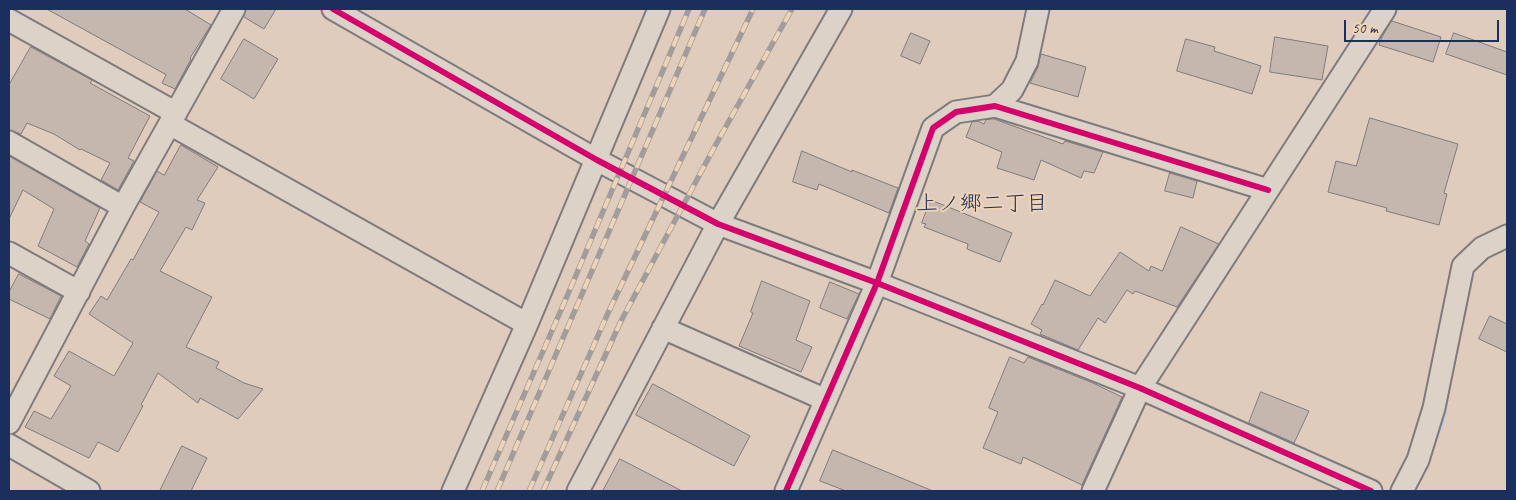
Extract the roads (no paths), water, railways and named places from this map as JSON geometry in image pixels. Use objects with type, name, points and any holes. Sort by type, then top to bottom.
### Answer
[{"type":"street","points":[[9,423],[123,207],[234,9]]},
{"type":"street","points":[[333,9],[597,160],[718,224],[877,282],[1140,388],[1371,491]]},
{"type":"street","points":[[453,491],[528,324],[659,9]]},
{"type":"street","points":[[578,491],[718,224],[841,9]]},
{"type":"street","points":[[996,106],[1012,90],[1027,61],[1038,9]]},
{"type":"street","points":[[1093,491],[1140,388],[1385,9]]},
{"type":"street","points":[[9,20],[173,118],[528,324]]},
{"type":"street","points":[[786,491],[877,282],[933,128],[956,112],[996,106],[1268,190]]},
{"type":"street","points":[[9,142],[123,207]]},
{"type":"street","points":[[1402,491],[1418,460],[1434,408],[1463,266],[1482,248],[1507,236]]},
{"type":"street","points":[[9,253],[79,292]]},
{"type":"street","points":[[663,328],[826,400]]},
{"type":"street","points":[[9,445],[89,491]]},
{"type":"waterway","points":[[1435,438],[1442,421],[1444,409]]},
{"type":"railway","points":[[482,491],[689,9]]},
{"type":"railway","points":[[497,491],[705,9]]},
{"type":"railway","points":[[529,491],[608,313],[753,9]]},
{"type":"railway","points":[[543,491],[621,321],[715,146],[792,9]]},
{"type":"district","name":"上ノ郷二丁目","points":[[982,204]]}]
